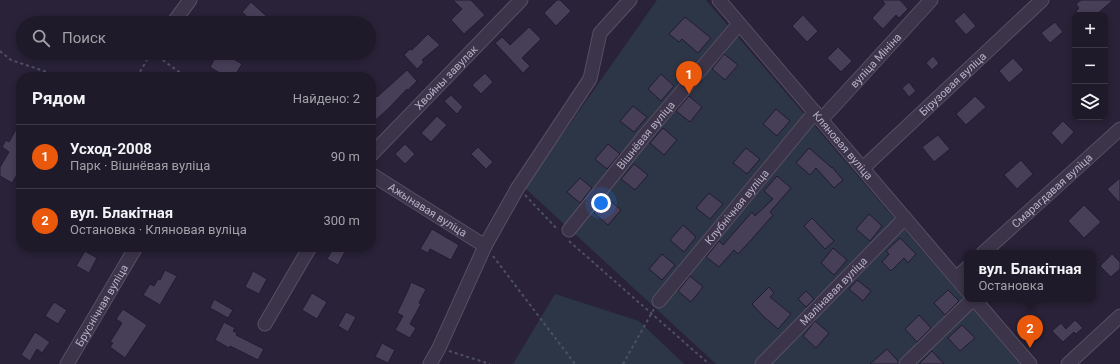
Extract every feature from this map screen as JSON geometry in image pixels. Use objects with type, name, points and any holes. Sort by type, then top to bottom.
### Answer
[{"type":"street","points":[[178,16],[190,0]]},
{"type":"street","name":"Хвойны завулак","points":[[376,150],[522,0]]},
{"type":"street","points":[[430,364],[439,348],[485,246],[517,189],[590,79],[600,32],[630,0]]},
{"type":"street","name":"Кляновая вуліца","points":[[719,0],[964,287]]},
{"type":"street","name":"вуліца Мініна","points":[[818,116],[930,0]]},
{"type":"street","name":"Бірузовая вуліца","points":[[863,168],[1042,0]]},
{"type":"street","name":"Вішнёвая вуліца","points":[[566,233],[646,134],[739,24]]},
{"type":"street","name":"Клубнічная вуліца","points":[[659,301],[818,116]]},
{"type":"street","name":"Смарагдавая вуліца","points":[[986,250],[1120,129]]},
{"type":"street","name":"Ажынавая вуліца","points":[[376,177],[485,246]]},
{"type":"street","name":"Малінавая вуліца","points":[[762,364],[905,218]]},
{"type":"street","name":"Бруснічная вуліца","points":[[67,364],[133,252]]},
{"type":"street","points":[[265,324],[307,252]]},
{"type":"street","points":[[956,278],[964,271]]},
{"type":"street","points":[[906,364],[971,302]]},
{"type":"street","points":[[977,302],[1030,364]]},
{"type":"street","points":[[1068,364],[1120,316]]},
{"type":"path","points":[[0,51],[11,60],[47,72]]},
{"type":"path","points":[[140,72],[148,60]]},
{"type":"path","points":[[162,60],[179,72]]},
{"type":"path","points":[[523,193],[651,314],[709,364]]},
{"type":"path","points":[[485,246],[575,364]]},
{"type":"path","points":[[623,364],[659,301]]},
{"type":"path","points":[[439,348],[490,364]]},
{"type":"shaded area","points":[[657,0],[706,0],[964,299],[964,302],[967,302],[1020,364],[716,364],[525,188]]},
{"type":"shaded area","points":[[555,294],[639,321],[684,364],[513,364]]},
{"type":"building","points":[[453,0],[471,0],[485,15],[464,34],[451,20],[462,9]]},
{"type":"building","points":[[557,0],[560,0],[571,11],[556,26],[544,13]]},
{"type":"building","points":[[882,0],[900,0],[908,9],[899,18],[896,15],[883,29],[872,18],[885,4]]},
{"type":"building","points":[[1081,0],[1113,0],[1099,12],[1077,12],[1076,11],[1079,8],[1076,4]]},
{"type":"building","points":[[251,2],[266,16],[246,16],[242,12]]},
{"type":"building","points":[[964,12],[976,26],[966,35],[954,21]]},
{"type":"building","points":[[803,15],[818,31],[807,42],[792,26]]},
{"type":"building","points":[[685,17],[711,38],[698,53],[682,39],[679,42],[669,34]]},
{"type":"building","points":[[1055,22],[1063,32],[1050,43],[1041,33]]},
{"type":"building","points":[[529,27],[541,39],[522,58],[530,66],[523,73],[495,43],[502,37],[510,45]]},
{"type":"building","points":[[428,34],[440,45],[422,60],[424,62],[417,69],[404,55],[410,49],[412,50]]},
{"type":"building","points":[[838,47],[852,61],[841,72],[827,58]]},
{"type":"building","points":[[724,54],[738,65],[725,80],[712,69]]},
{"type":"building","points":[[933,56],[939,63],[932,70],[926,63]]},
{"type":"building","points":[[1013,58],[1024,70],[1009,83],[999,71]]},
{"type":"building","points":[[214,60],[235,60],[242,64],[237,72],[218,72],[210,67]]},
{"type":"building","points":[[407,70],[417,81],[376,120],[376,96],[377,97]]},
{"type":"building","points":[[485,73],[493,82],[481,94],[472,85]]},
{"type":"building","points":[[661,74],[674,86],[661,101],[648,89]]},
{"type":"building","points":[[909,82],[916,91],[909,97],[902,88]]},
{"type":"building","points":[[451,95],[463,107],[457,114],[444,101]]},
{"type":"building","points":[[689,96],[702,107],[690,122],[676,111]]},
{"type":"building","points":[[975,96],[986,107],[966,125],[956,114]]},
{"type":"building","points":[[633,106],[647,117],[634,132],[620,121]]},
{"type":"building","points":[[776,109],[790,121],[777,136],[763,124]]},
{"type":"building","points":[[437,116],[447,125],[431,142],[421,133]]},
{"type":"building","points":[[1063,121],[1074,132],[1062,145],[1051,133]]},
{"type":"building","points":[[663,128],[677,140],[664,155],[650,143]]},
{"type":"building","points":[[16,129],[16,176],[12,183],[0,176],[0,167],[9,152],[2,147],[6,140],[9,142]]},
{"type":"building","points":[[938,135],[950,149],[934,162],[922,147]]},
{"type":"building","points":[[405,144],[415,154],[405,164],[395,154]]},
{"type":"building","points":[[608,144],[620,154],[607,169],[595,159]]},
{"type":"building","points":[[478,147],[493,162],[486,169],[471,154]]},
{"type":"building","points":[[746,148],[760,159],[747,174],[733,163]]},
{"type":"building","points":[[809,148],[832,167],[843,180],[834,188],[816,168],[810,175],[796,163]]},
{"type":"building","points":[[1021,160],[1033,174],[1017,189],[1004,175]]},
{"type":"building","points":[[634,164],[648,175],[635,190],[621,179]]},
{"type":"building","points":[[777,176],[791,188],[770,212],[773,215],[752,239],[738,254],[734,250],[719,267],[706,257],[719,241],[723,245],[752,212],[755,216],[773,199],[764,191]]},
{"type":"building","points":[[580,178],[592,188],[580,203],[567,192]]},
{"type":"building","points":[[1120,178],[1120,203],[1107,189]]},
{"type":"building","points":[[709,193],[723,204],[710,219],[696,208]]},
{"type":"building","points":[[607,198],[621,210],[608,225],[594,213]]},
{"type":"building","points":[[1084,205],[1101,222],[1084,238],[1068,221]]},
{"type":"building","points":[[869,214],[882,226],[870,241],[856,229]]},
{"type":"building","points":[[812,218],[834,241],[825,249],[804,226]]},
{"type":"building","points":[[683,225],[696,237],[684,252],[670,240]]},
{"type":"building","points":[[432,229],[459,245],[451,260],[430,249],[428,253],[420,249]]},
{"type":"building","points":[[900,238],[916,254],[908,263],[904,258],[891,271],[882,262],[889,254],[886,251]]},
{"type":"building","points":[[833,248],[847,260],[834,275],[821,263]]},
{"type":"building","points":[[84,252],[97,258],[89,273],[76,266]]},
{"type":"building","points":[[331,252],[345,252],[338,265],[327,259]]},
{"type":"building","points":[[662,254],[675,265],[662,280],[649,269]]},
{"type":"building","points":[[1112,254],[1120,262],[1120,269],[1111,277],[1100,266]]},
{"type":"building","points":[[165,270],[177,276],[160,305],[143,295],[150,284],[154,286],[158,279],[160,280]]},
{"type":"building","points":[[253,271],[267,279],[259,294],[245,287]]},
{"type":"building","points":[[690,276],[703,287],[691,302],[678,291]]},
{"type":"building","points":[[857,280],[871,291],[863,301],[849,289]]},
{"type":"building","points":[[411,282],[426,289],[419,303],[421,304],[410,324],[416,328],[410,338],[395,330],[403,316],[397,313]]},
{"type":"building","points":[[769,287],[774,293],[770,297],[791,314],[778,329],[752,304]]},
{"type":"building","points":[[948,290],[959,301],[945,315],[934,303]]},
{"type":"building","points":[[806,291],[814,299],[806,307],[798,299]]},
{"type":"building","points":[[312,293],[327,302],[317,319],[302,310]]},
{"type":"building","points":[[214,299],[233,310],[228,318],[210,308]]},
{"type":"building","points":[[54,302],[67,310],[58,324],[45,316]]},
{"type":"building","points":[[123,309],[147,325],[125,358],[110,347],[113,343],[110,342],[122,323],[116,319]]},
{"type":"building","points":[[346,312],[356,317],[348,332],[338,326]]},
{"type":"building","points":[[919,315],[931,328],[917,342],[905,329]]},
{"type":"building","points":[[1075,320],[1083,328],[1076,334],[1074,332],[1063,342],[1052,331],[1061,323],[1066,329]]},
{"type":"building","points":[[815,321],[829,333],[816,348],[803,336]]},
{"type":"building","points":[[224,322],[235,328],[233,331],[237,333],[236,335],[264,349],[258,360],[230,346],[229,348],[215,340]]},
{"type":"building","points":[[962,325],[975,338],[960,351],[948,338]]},
{"type":"building","points":[[35,332],[50,342],[42,353],[37,349],[30,361],[21,355]]},
{"type":"building","points":[[382,343],[395,350],[388,363],[375,357]]},
{"type":"building","points":[[887,349],[898,361],[898,364],[870,364]]},
{"type":"building","points":[[932,351],[944,364],[919,364]]},
{"type":"place","name":"Усход-2008","points":[[689,94]]},
{"type":"place","name":"вул. Блакітная","points":[[1030,348]]}]
